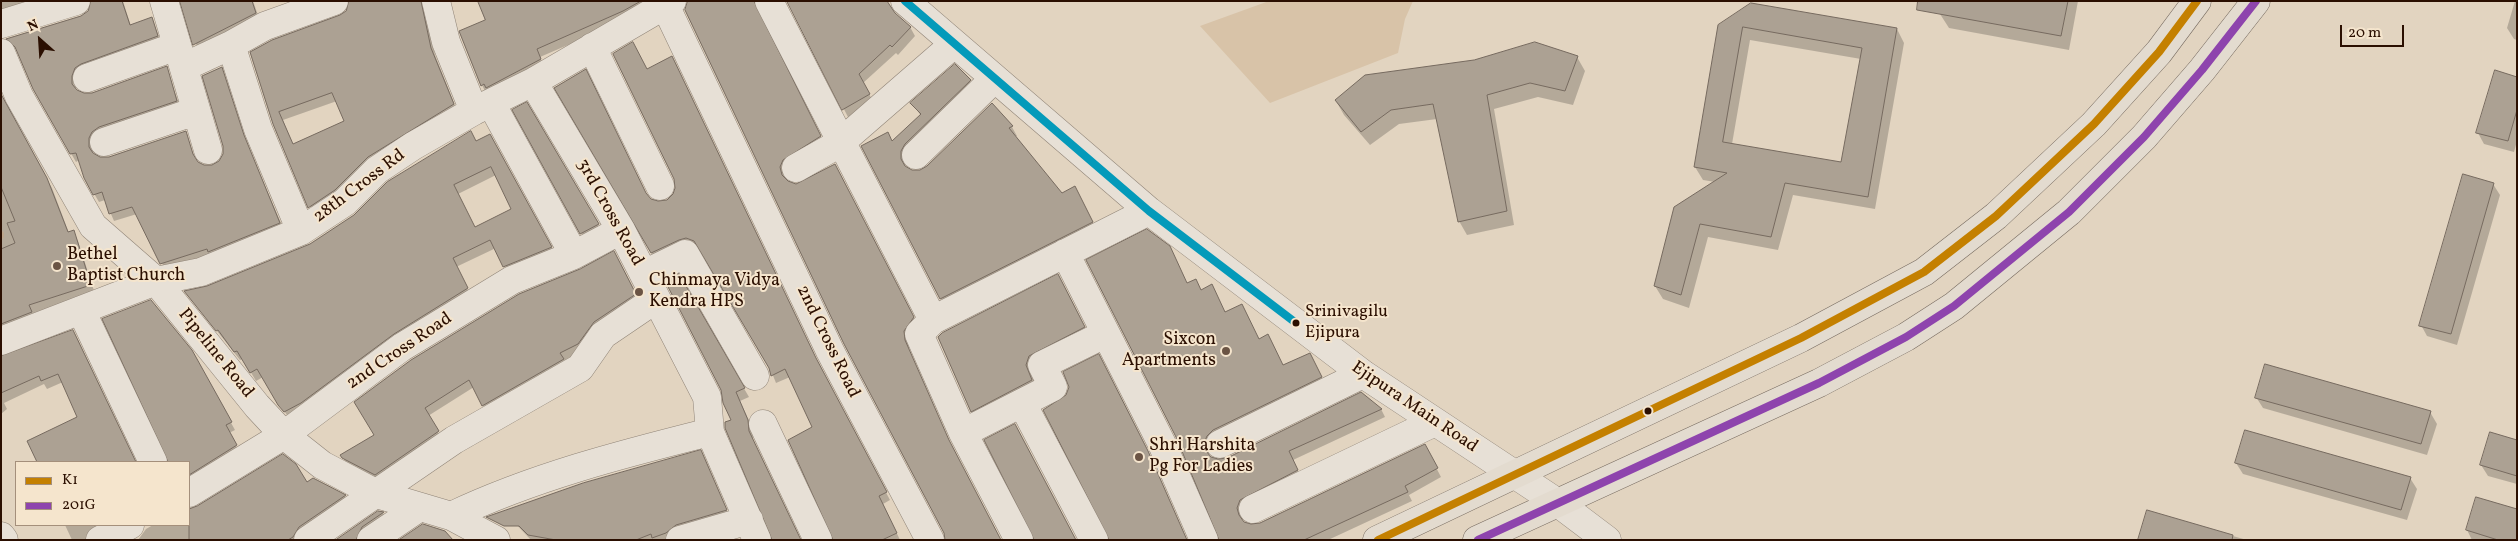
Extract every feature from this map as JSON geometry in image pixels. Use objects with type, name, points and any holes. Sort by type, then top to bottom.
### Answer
[{"type":"main road","points":[[1377,540],[1801,338],[1924,272],[1996,216],[2094,124],[2159,52],[2197,1]]},
{"type":"main road","points":[[1477,540],[1819,383],[1906,337],[1954,306],[2069,212],[2144,137],[2202,70],[2256,1]]},
{"type":"street","points":[[1,24],[76,1]]},
{"type":"street","points":[[164,1],[208,150]]},
{"type":"street","points":[[87,78],[230,45],[265,26],[334,1]]},
{"type":"street","points":[[436,1],[446,42],[482,107],[574,255]]},
{"type":"street","points":[[769,1],[840,143],[933,320]]},
{"type":"street","name":"Ejipura Main Road","points":[[905,1],[1149,211],[1363,374],[1514,476],[1558,503],[1607,540]]},
{"type":"street","name":"28th Cross Rd","points":[[1,341],[156,281],[201,272],[300,231],[345,202],[378,170],[413,146],[482,107],[533,82],[669,3]]},
{"type":"street","name":"2nd Cross Road","points":[[669,3],[830,351],[930,540]]},
{"type":"street","points":[[796,168],[840,143],[954,44]]},
{"type":"street","points":[[230,45],[258,129],[300,231]]},
{"type":"street","points":[[592,47],[660,186]]},
{"type":"street","name":"Pipeline Road","points":[[1,53],[19,96],[93,226],[156,281],[257,406],[284,435],[322,465],[377,494],[451,516],[496,540]]},
{"type":"street","points":[[916,155],[994,79]]},
{"type":"street","name":"3rd Cross Road","points":[[533,82],[621,230],[707,397],[710,432],[753,530]]},
{"type":"street","points":[[104,142],[196,111]]},
{"type":"street","points":[[1019,540],[963,432],[919,334],[933,320],[1149,211]]},
{"type":"street","name":"2nd Cross Road","points":[[190,492],[284,435],[402,347],[512,280],[574,255],[621,230]]},
{"type":"street","points":[[1065,253],[1162,444],[1204,540]]},
{"type":"street","points":[[644,274],[685,254],[755,376]]},
{"type":"street","points":[[308,540],[454,440],[580,368],[603,335],[656,299]]},
{"type":"street","points":[[81,310],[153,461]]},
{"type":"street","points":[[963,432],[1053,387],[1042,365],[1106,334]]},
{"type":"street","points":[[1220,444],[1363,374]]},
{"type":"street","points":[[1022,404],[1094,540]]},
{"type":"street","points":[[1254,509],[1435,422]]},
{"type":"street","points":[[763,424],[818,540]]},
{"type":"street","points":[[451,516],[490,498],[563,472],[710,432]]},
{"type":"street","points":[[371,540],[420,507]]},
{"type":"street","points":[[100,540],[128,526]]},
{"type":"street","points":[[680,540],[753,530]]},
{"type":"street","points":[[1,536],[4,540]]},
{"type":"shaded area","points":[[1269,1],[1413,1],[1405,19],[1398,53],[1270,103],[1200,26]]},
{"type":"building","points":[[91,1],[122,1],[130,25],[152,17],[158,36],[81,64],[75,68],[72,84],[77,90],[84,93],[92,93],[167,66],[177,101],[99,127],[92,132],[89,138],[89,147],[93,153],[100,157],[109,157],[186,131],[193,154],[198,162],[204,165],[212,165],[219,161],[223,154],[223,146],[202,76],[222,67],[244,135],[280,223],[208,252],[207,249],[160,264],[132,207],[109,214],[102,192],[93,195],[84,178],[76,153],[70,154],[33,89],[15,47],[6,39],[81,16],[88,11]]},
{"type":"building","points":[[180,1],[252,1],[256,13],[193,45]]},
{"type":"building","points":[[349,1],[421,1],[431,48],[454,104],[368,157],[335,190],[308,208],[273,124],[250,52],[272,40],[340,15],[346,11]],"holes":[[[332,93],[344,121],[293,144],[279,112]]]},
{"type":"building","points":[[478,1],[641,1],[623,11],[537,49],[541,59],[486,88],[484,84],[481,86],[459,31],[485,20]]},
{"type":"building","points":[[688,1],[754,1],[821,136],[783,160],[780,167],[782,175],[788,181],[796,184],[835,164],[914,317],[904,331],[905,340],[949,440],[1001,540],[945,540],[944,533],[844,344],[685,10]]},
{"type":"building","points":[[787,1],[887,1],[895,13],[911,27],[892,47],[890,45],[859,74],[870,94],[842,110]]},
{"type":"building","points":[[1918,1],[2068,1],[2061,36],[1917,10]]},
{"type":"building","points":[[1751,3],[1897,28],[1868,197],[1785,183],[1771,237],[1700,224],[1681,295],[1654,286],[1674,207],[1727,173],[1694,167],[1718,25]],"holes":[[[1743,27],[1862,48],[1841,162],[1723,142]]]},
{"type":"building","points":[[633,42],[647,69],[672,56],[816,358],[887,492],[879,496],[897,533],[882,540],[833,540],[788,440],[812,427],[785,369],[771,376],[769,368],[694,241],[686,238],[651,253],[554,88],[586,69],[646,193],[651,199],[658,201],[667,200],[673,194],[675,188],[674,179],[613,54]]},
{"type":"building","points":[[1535,42],[1578,56],[1565,91],[1530,83],[1487,95],[1507,211],[1458,222],[1433,104],[1391,110],[1361,132],[1335,100],[1365,75],[1474,60]]},
{"type":"building","points":[[955,64],[971,80],[905,144],[901,151],[901,159],[905,166],[912,170],[920,170],[927,166],[992,103],[1013,126],[1009,128],[1062,193],[1075,186],[1093,222],[940,299],[861,146],[888,132],[892,141],[921,114],[910,103]]},
{"type":"building","points":[[2495,70],[2517,77],[2517,110],[2508,141],[2476,133]]},
{"type":"building","points":[[1,94],[47,178],[68,232],[74,230],[91,285],[29,305],[32,312],[1,324],[1,249],[15,243],[7,223],[15,221],[1,187]]},
{"type":"building","points":[[527,102],[599,224],[580,234],[512,110]]},
{"type":"building","points":[[471,131],[476,141],[490,134],[552,247],[503,267],[490,240],[453,258],[468,288],[394,334],[301,403],[284,412],[257,369],[250,373],[237,351],[234,352],[218,330],[216,331],[184,291],[207,286],[310,244],[354,215],[387,182]],"holes":[[[491,167],[511,209],[475,227],[454,185]]]},
{"type":"building","points":[[2463,174],[2494,183],[2451,334],[2419,326]]},
{"type":"building","points":[[1147,229],[1170,246],[1187,283],[1196,279],[1201,290],[1212,284],[1225,312],[1242,304],[1259,339],[1268,334],[1283,365],[1310,353],[1322,377],[1213,430],[1207,436],[1204,443],[1206,451],[1211,457],[1218,459],[1227,458],[1361,392],[1382,409],[1289,451],[1298,470],[1240,500],[1237,508],[1244,522],[1251,524],[1260,523],[1425,444],[1438,468],[1405,486],[1408,492],[1304,540],[1219,540],[1176,437],[1086,260]]},
{"type":"building","points":[[614,251],[636,294],[594,322],[578,344],[560,353],[564,359],[482,406],[469,380],[425,408],[439,431],[375,475],[342,458],[340,455],[374,435],[354,402],[411,360],[519,294],[580,269]]},
{"type":"building","points":[[679,274],[745,388],[736,392],[748,420],[749,431],[801,540],[772,540],[725,428],[725,422],[731,420],[723,403],[721,390],[665,281]]},
{"type":"building","points":[[1058,274],[1085,327],[1029,356],[1026,365],[1032,380],[971,412],[938,337],[942,333]]},
{"type":"building","points":[[151,300],[192,350],[232,422],[226,425],[237,445],[190,474],[190,461],[168,461],[102,319]]},
{"type":"building","points":[[73,330],[136,461],[37,461],[27,441],[77,417],[58,374],[41,381],[39,376],[1,393],[1,356]]},
{"type":"building","points":[[1099,354],[1148,451],[1187,540],[1109,540],[1043,410],[1066,395],[1069,387],[1063,372]]},
{"type":"building","points":[[2265,364],[2431,411],[2421,444],[2255,398]]},
{"type":"building","points":[[1015,424],[1076,540],[1034,540],[984,440]]},
{"type":"building","points":[[2245,430],[2411,477],[2401,510],[2235,463]]},
{"type":"building","points":[[2490,432],[2517,440],[2517,476],[2480,465]]},
{"type":"building","points":[[701,450],[727,510],[676,525],[666,533],[652,538],[651,534],[636,540],[556,540],[528,535],[519,526],[504,526],[486,517],[583,483]]},
{"type":"building","points":[[283,454],[296,464],[307,482],[313,478],[346,495],[299,527],[293,537],[288,540],[189,540],[190,509]]},
{"type":"building","points":[[2476,497],[2517,509],[2517,540],[2498,540],[2466,530]]},
{"type":"building","points":[[2147,510],[2233,535],[2232,540],[2138,540]]},
{"type":"building","points":[[378,511],[384,512],[362,527],[356,540],[336,540]]},
{"type":"building","points":[[423,524],[445,531],[453,540],[399,540]]},
{"type":"transit line","points":[[905,1],[1149,211],[1296,323]]},
{"type":"transit line","name":"K1","points":[[1378,540],[1801,338],[1924,272],[1996,216],[2094,124],[2159,52],[2197,1]]},
{"type":"transit line","name":"201G","points":[[1478,540],[1819,383],[1906,337],[1954,306],[2069,212],[2144,137],[2202,70],[2256,1]]},
{"type":"place","name":"Bethel Baptist Church","points":[[57,266]]},
{"type":"place","name":"Chinmaya Vidya Kendra HPS","points":[[639,292]]},
{"type":"place","name":"Srinivagilu Ejipura","points":[[1296,323]]},
{"type":"place","name":"Sixcon Apartments","points":[[1226,351]]},
{"type":"place","name":"Shri Harshita Pg For Ladies","points":[[1139,457]]}]
